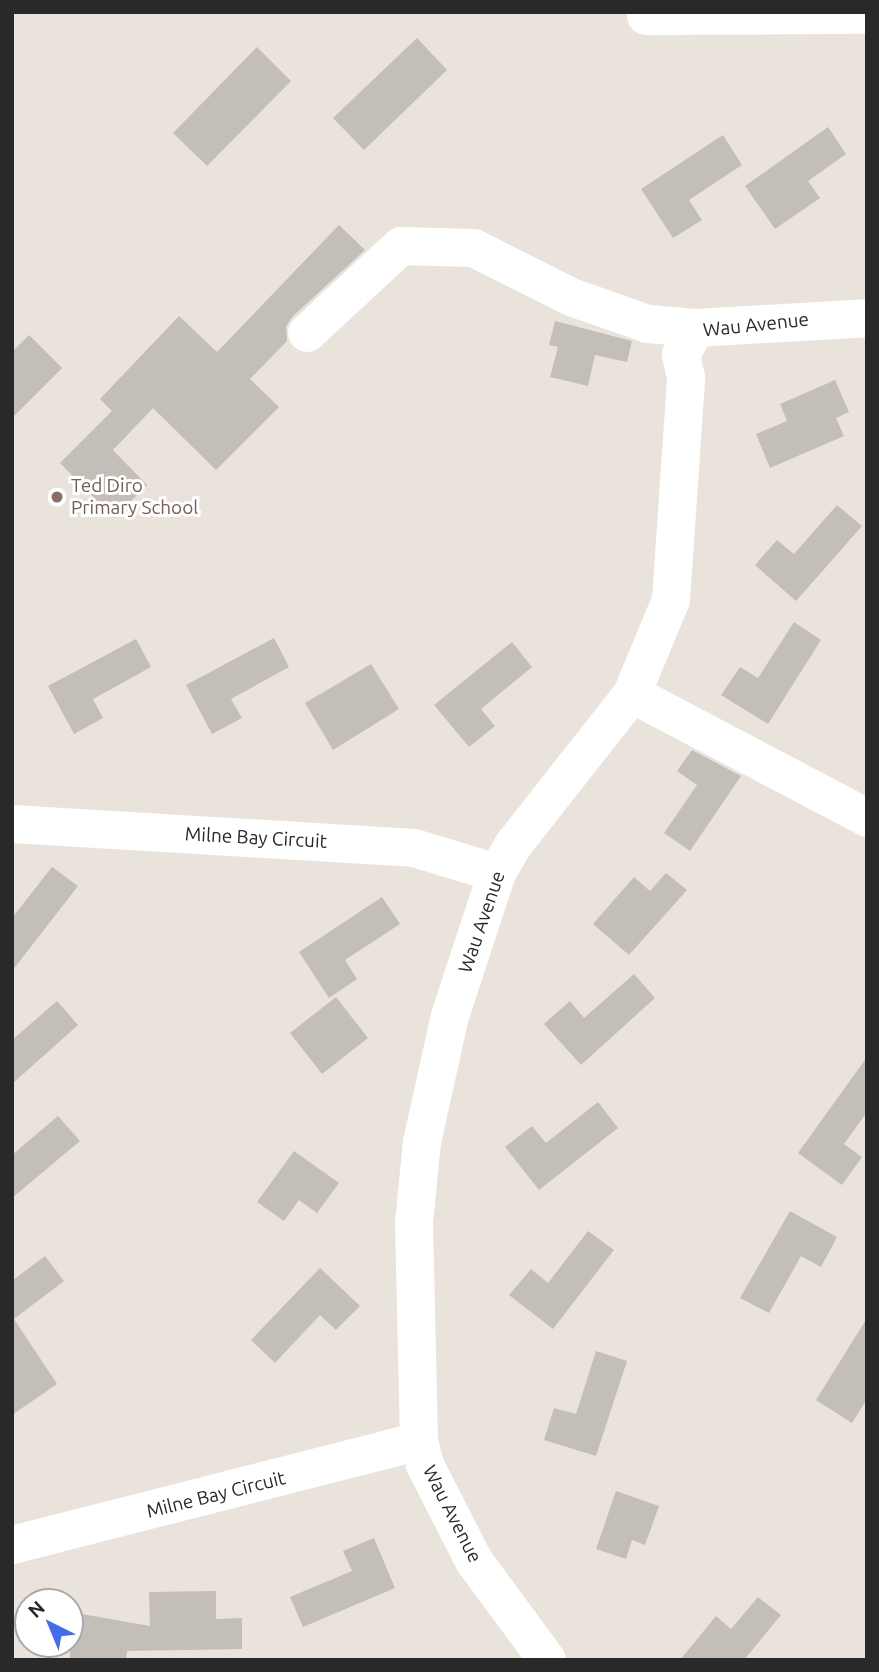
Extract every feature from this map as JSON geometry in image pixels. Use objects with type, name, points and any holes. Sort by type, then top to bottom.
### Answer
[{"type":"street","points":[[646,16],[867,15]]},
{"type":"street","points":[[307,333],[401,246],[474,248],[571,298],[648,324],[696,328]]},
{"type":"street","name":"Wau Avenue","points":[[547,1660],[474,1561],[425,1465],[419,1441],[413,1279],[422,1142],[450,1016],[497,873],[514,844],[632,694],[671,600],[686,378],[681,355],[696,328],[867,317]]},
{"type":"street","points":[[632,694],[867,818]]},
{"type":"street","name":"Milne Bay Circuit","points":[[12,824],[414,848],[497,873]]},
{"type":"street","name":"Milne Bay Circuit","points":[[12,1545],[419,1441]]},
{"type":"building","points":[[417,38],[447,70],[364,150],[333,118]]},
{"type":"building","points":[[257,47],[291,81],[207,166],[173,133]]},
{"type":"building","points":[[828,127],[846,154],[808,181],[820,198],[775,229],[745,186]]},
{"type":"building","points":[[723,135],[742,165],[689,200],[702,220],[673,238],[641,189]]},
{"type":"building","points":[[339,225],[365,250],[292,317],[286,327],[287,341],[250,379],[279,407],[216,470],[153,408],[113,450],[147,485],[114,518],[60,463],[112,411],[100,399],[179,316],[217,352]]},
{"type":"building","points":[[555,321],[632,341],[627,362],[595,355],[588,386],[550,377],[558,347],[549,345]]},
{"type":"building","points":[[29,335],[62,368],[12,418],[12,352]]},
{"type":"building","points":[[835,380],[849,412],[836,418],[844,436],[770,468],[756,434],[787,421],[780,404]]},
{"type":"building","points":[[837,505],[862,526],[796,601],[755,565],[777,540],[794,554]]},
{"type":"building","points":[[794,622],[821,640],[768,724],[721,695],[740,667],[758,678]]},
{"type":"building","points":[[274,638],[289,667],[231,699],[242,718],[212,734],[186,685]]},
{"type":"building","points":[[136,639],[151,667],[93,699],[103,718],[74,734],[48,686]]},
{"type":"building","points":[[512,642],[532,667],[481,709],[495,726],[469,747],[434,705]]},
{"type":"building","points":[[371,664],[399,709],[333,750],[305,703]]},
{"type":"building","points":[[692,750],[741,776],[690,851],[664,833],[697,785],[677,771]]},
{"type":"building","points":[[52,867],[78,886],[12,971],[12,918]]},
{"type":"building","points":[[666,873],[687,890],[629,955],[593,924],[634,877],[650,891]]},
{"type":"building","points":[[382,897],[400,924],[345,960],[357,979],[329,998],[299,952]]},
{"type":"building","points":[[634,974],[655,998],[581,1065],[544,1024],[570,1001],[584,1018]]},
{"type":"building","points":[[336,997],[368,1038],[322,1074],[290,1033]]},
{"type":"building","points":[[57,1001],[78,1025],[12,1084],[12,1040]]},
{"type":"building","points":[[867,1057],[867,1112],[844,1144],[862,1157],[842,1185],[798,1153]]},
{"type":"building","points":[[598,1102],[618,1128],[539,1190],[505,1147],[532,1126],[546,1143]]},
{"type":"building","points":[[58,1116],[80,1141],[12,1198],[12,1155]]},
{"type":"building","points":[[294,1151],[339,1183],[317,1213],[299,1200],[284,1221],[257,1202]]},
{"type":"building","points":[[790,1211],[837,1237],[821,1267],[801,1256],[769,1313],[740,1298]]},
{"type":"building","points":[[588,1231],[614,1250],[553,1329],[509,1295],[531,1269],[548,1283]]},
{"type":"building","points":[[45,1256],[64,1281],[14,1319],[57,1384],[12,1415],[12,1281]]},
{"type":"building","points":[[320,1268],[360,1306],[336,1330],[320,1315],[275,1363],[251,1340]]},
{"type":"building","points":[[867,1318],[867,1399],[852,1423],[816,1400]]},
{"type":"building","points":[[596,1351],[627,1361],[596,1456],[544,1440],[554,1408],[576,1414]]},
{"type":"building","points":[[616,1491],[659,1506],[645,1545],[632,1540],[626,1559],[596,1549]]},
{"type":"building","points":[[374,1538],[395,1588],[303,1627],[290,1597],[352,1571],[343,1551]]},
{"type":"building","points":[[216,1591],[216,1619],[242,1618],[242,1649],[127,1651],[126,1660],[70,1660],[84,1658],[84,1614],[150,1626],[149,1592]]},
{"type":"building","points":[[758,1597],[781,1615],[744,1660],[680,1660],[716,1616],[731,1629]]},
{"type":"place","name":"Ted Diro Primary School","points":[[57,497]]}]
